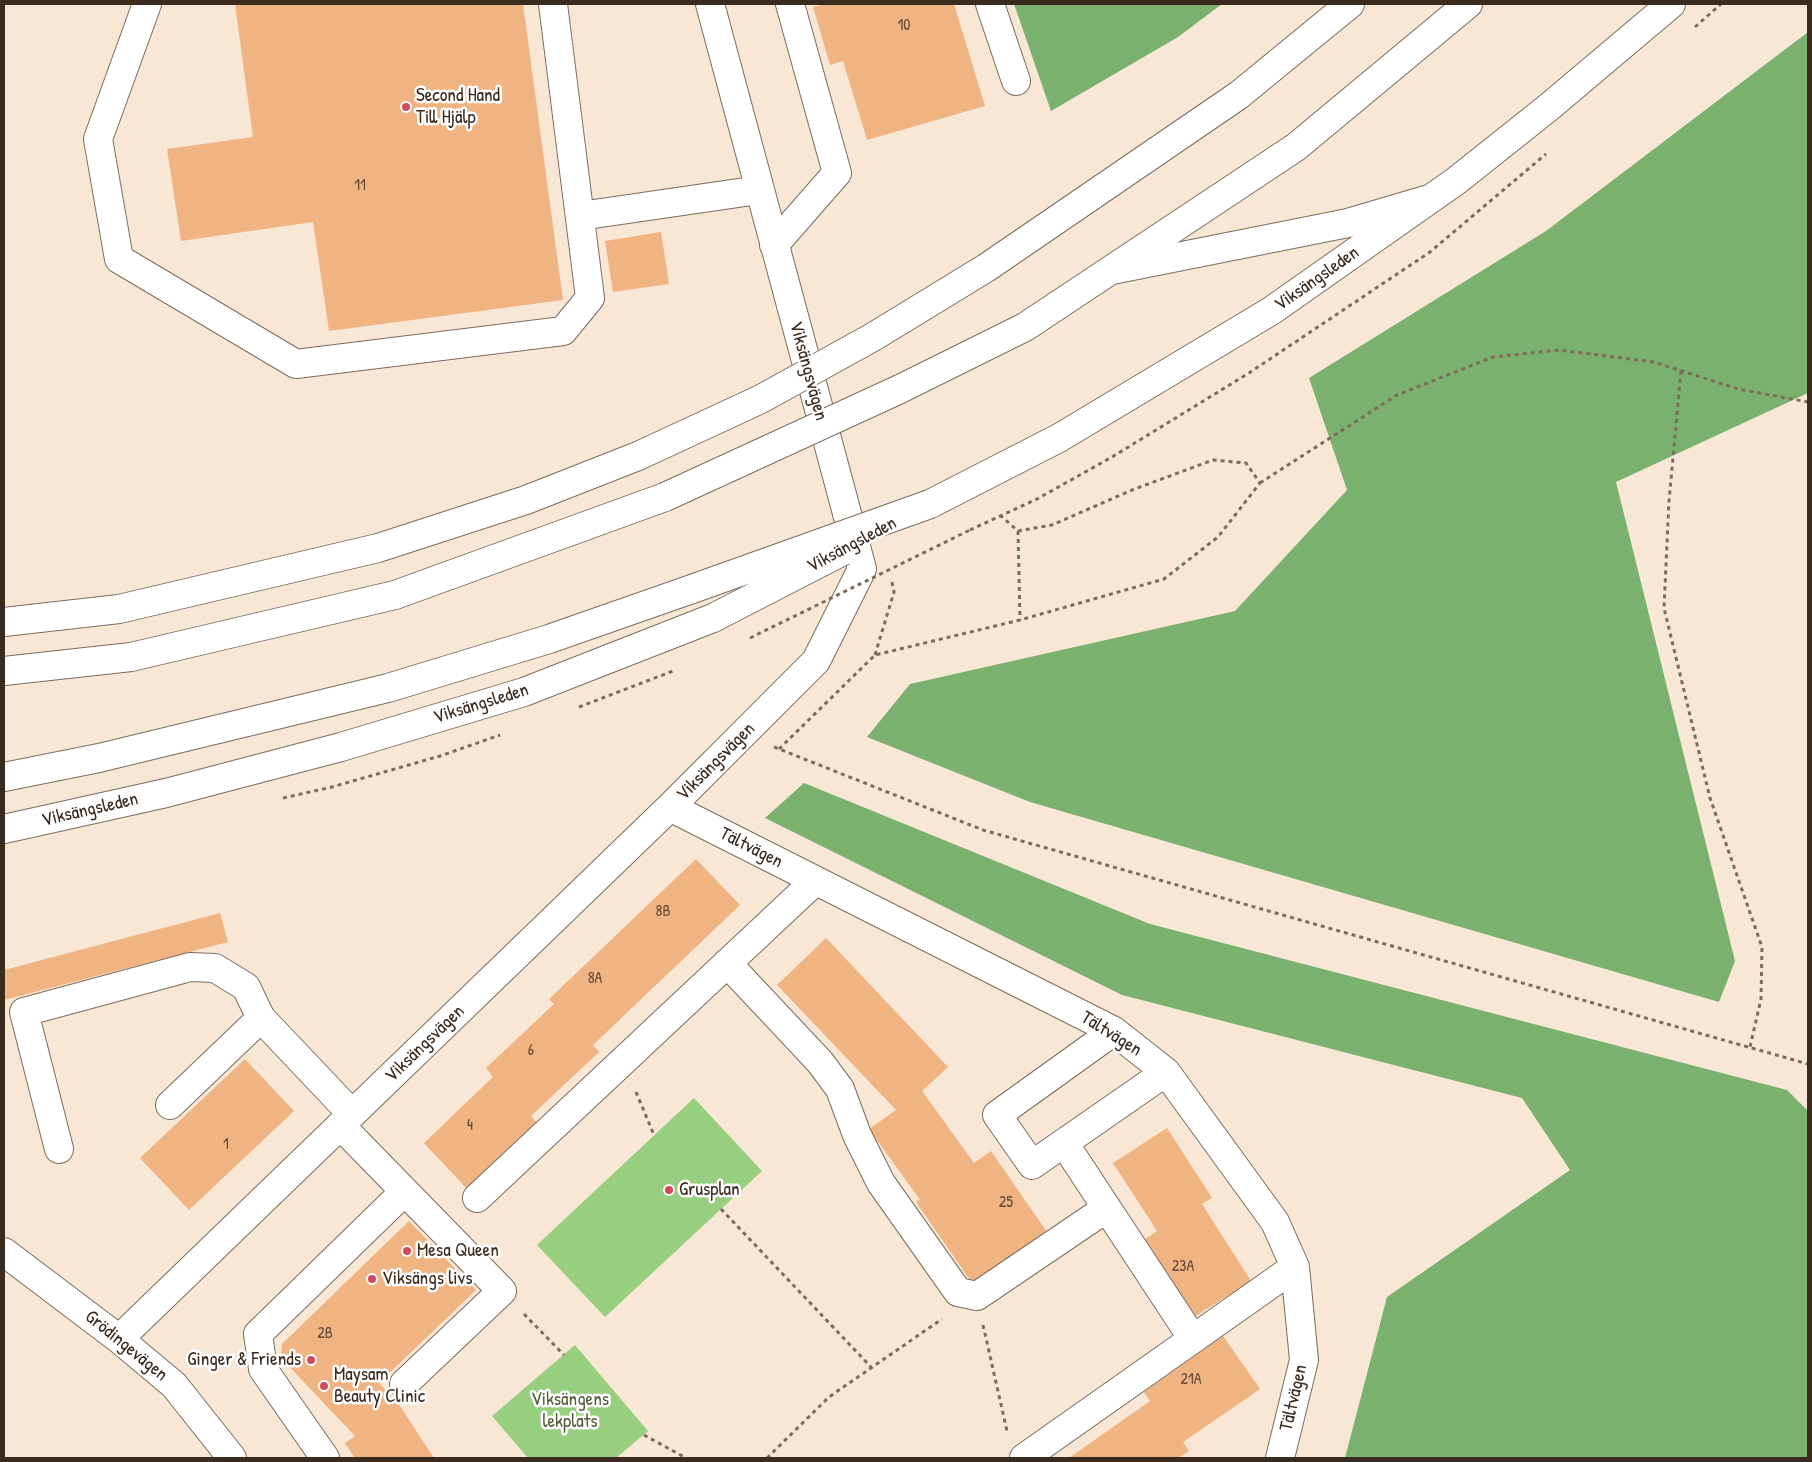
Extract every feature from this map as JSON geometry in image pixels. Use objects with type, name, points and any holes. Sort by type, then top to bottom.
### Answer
[{"type":"main road","points":[[147,4],[98,139],[119,259],[296,364],[563,331],[590,298],[553,4]]},
{"type":"main road","name":"Viksängsvägen","points":[[119,1339],[670,807],[816,661],[862,569],[710,4]]},
{"type":"main road","points":[[774,245],[837,174],[790,4]]},
{"type":"main road","points":[[990,4],[1016,81]]},
{"type":"main road","points":[[4,622],[119,610],[378,548],[526,500],[638,456],[761,399],[873,337],[986,268],[1239,95],[1350,4]]},
{"type":"main road","points":[[4,671],[131,657],[395,595],[665,497],[900,389],[1025,327],[1296,147],[1468,4]]},
{"type":"main road","name":"Viksängsleden","points":[[4,830],[166,793],[341,747],[524,692],[713,618],[1059,438],[1271,311],[1431,199],[1549,107],[1671,4]]},
{"type":"main road","points":[[580,216],[759,190]]},
{"type":"main road","points":[[1112,270],[1348,223],[1431,199]]},
{"type":"main road","name":"Viksängsleden","points":[[4,777],[99,758],[388,688],[549,639],[930,504]]},
{"type":"main road","name":"Tältvägen","points":[[670,807],[1114,1031],[1166,1072],[1275,1222],[1295,1267],[1304,1360],[1280,1458]]},
{"type":"main road","points":[[477,1198],[815,881]]},
{"type":"main road","points":[[727,963],[820,1062],[840,1089],[857,1134],[881,1183],[958,1292],[977,1296],[1107,1208]]},
{"type":"main road","points":[[59,1149],[24,1012],[190,967],[215,968],[246,987],[260,1018],[404,1192],[502,1291],[404,1384]]},
{"type":"main road","points":[[170,1105],[260,1018]]},
{"type":"main road","points":[[1114,1031],[997,1114],[1032,1165],[1166,1072]]},
{"type":"main road","points":[[1064,1143],[1193,1339]]},
{"type":"main road","points":[[325,1458],[263,1369],[258,1334],[404,1192]]},
{"type":"main road","name":"Grödingevägen","points":[[4,1252],[119,1339],[174,1385],[232,1458]]},
{"type":"main road","points":[[1017,1449],[1193,1339],[1295,1267]]},
{"type":"path","points":[[779,749],[875,655],[1020,620],[1164,579],[1218,537],[1260,482],[1397,395],[1493,357],[1559,350],[1654,362],[1738,389],[1808,402]]},
{"type":"path","points":[[1681,371],[1670,501],[1664,608],[1710,798],[1762,947],[1761,1000],[1750,1047]]},
{"type":"path","points":[[1018,531],[1052,526],[1132,490],[1212,460],[1246,463],[1260,482]]},
{"type":"path","points":[[1001,516],[1018,531],[1020,620]]},
{"type":"path","points":[[743,641],[970,530]]},
{"type":"path","points":[[743,735],[983,830],[1808,1064]]},
{"type":"path","points":[[622,1062],[654,1135]]},
{"type":"path","points":[[721,1209],[871,1367]]},
{"type":"path","points":[[502,1291],[564,1355]]},
{"type":"path","points":[[768,1458],[829,1397],[977,1296],[1001,1413],[1017,1449]]},
{"type":"path","points":[[644,1435],[686,1458]]},
{"type":"green space","points":[[1014,4],[1222,4],[1178,37],[1051,111]]},
{"type":"green space","points":[[1808,32],[1808,393],[1616,482],[1735,961],[1719,1002],[1030,802],[867,737],[910,684],[1235,611],[1347,490],[1309,378],[1546,231]]},
{"type":"green space","points":[[804,783],[1150,924],[1787,1090],[1808,1111],[1808,1458],[1345,1458],[1387,1297],[1570,1170],[1522,1098],[1122,995],[765,818]]},
{"type":"green space","name":"Grusplan","points":[[694,1098],[762,1171],[605,1317],[537,1245]]},
{"type":"green space","name":"Viksängens lekplats","points":[[575,1345],[648,1431],[616,1458],[528,1458],[492,1416]]},
{"type":"building","points":[[235,4],[523,4],[563,300],[329,331],[313,222],[181,241],[167,149],[253,137]]},
{"type":"building","points":[[824,4],[954,4],[985,106],[867,140],[843,61],[830,65],[813,7]]},
{"type":"building","points":[[661,232],[669,284],[613,292],[605,241]]},
{"type":"building","points":[[696,859],[740,905],[593,1045],[599,1052],[531,1116],[538,1124],[468,1190],[424,1143],[493,1077],[486,1068],[554,1004],[549,999]]},
{"type":"building","points":[[220,913],[228,942],[4,1000],[4,970]]},
{"type":"building","points":[[826,938],[948,1067],[922,1091],[974,1163],[991,1151],[1047,1232],[972,1283],[916,1202],[920,1200],[869,1129],[896,1110],[777,985]]},
{"type":"building","points":[[245,1059],[294,1111],[189,1210],[140,1158]]},
{"type":"building","points":[[1167,1128],[1212,1198],[1202,1204],[1251,1281],[1194,1317],[1145,1239],[1157,1231],[1113,1163]]},
{"type":"building","points":[[409,1221],[476,1290],[379,1383],[400,1406],[434,1458],[355,1458],[345,1443],[355,1436],[281,1358],[282,1344]]},
{"type":"building","points":[[1223,1336],[1260,1389],[1183,1442],[1189,1451],[1178,1458],[1069,1458],[1150,1401],[1144,1392]]},
{"type":"place","name":"Second Hand Till Hjälp","points":[[406,107]]},
{"type":"place","name":"Grusplan","points":[[669,1190]]},
{"type":"place","name":"Mesa Queen","points":[[407,1251]]},
{"type":"place","name":"Viksängs livs","points":[[372,1279]]},
{"type":"place","name":"Ginger & Friends","points":[[311,1360]]},
{"type":"place","name":"Maysam Beauty Clinic","points":[[324,1386]]}]
